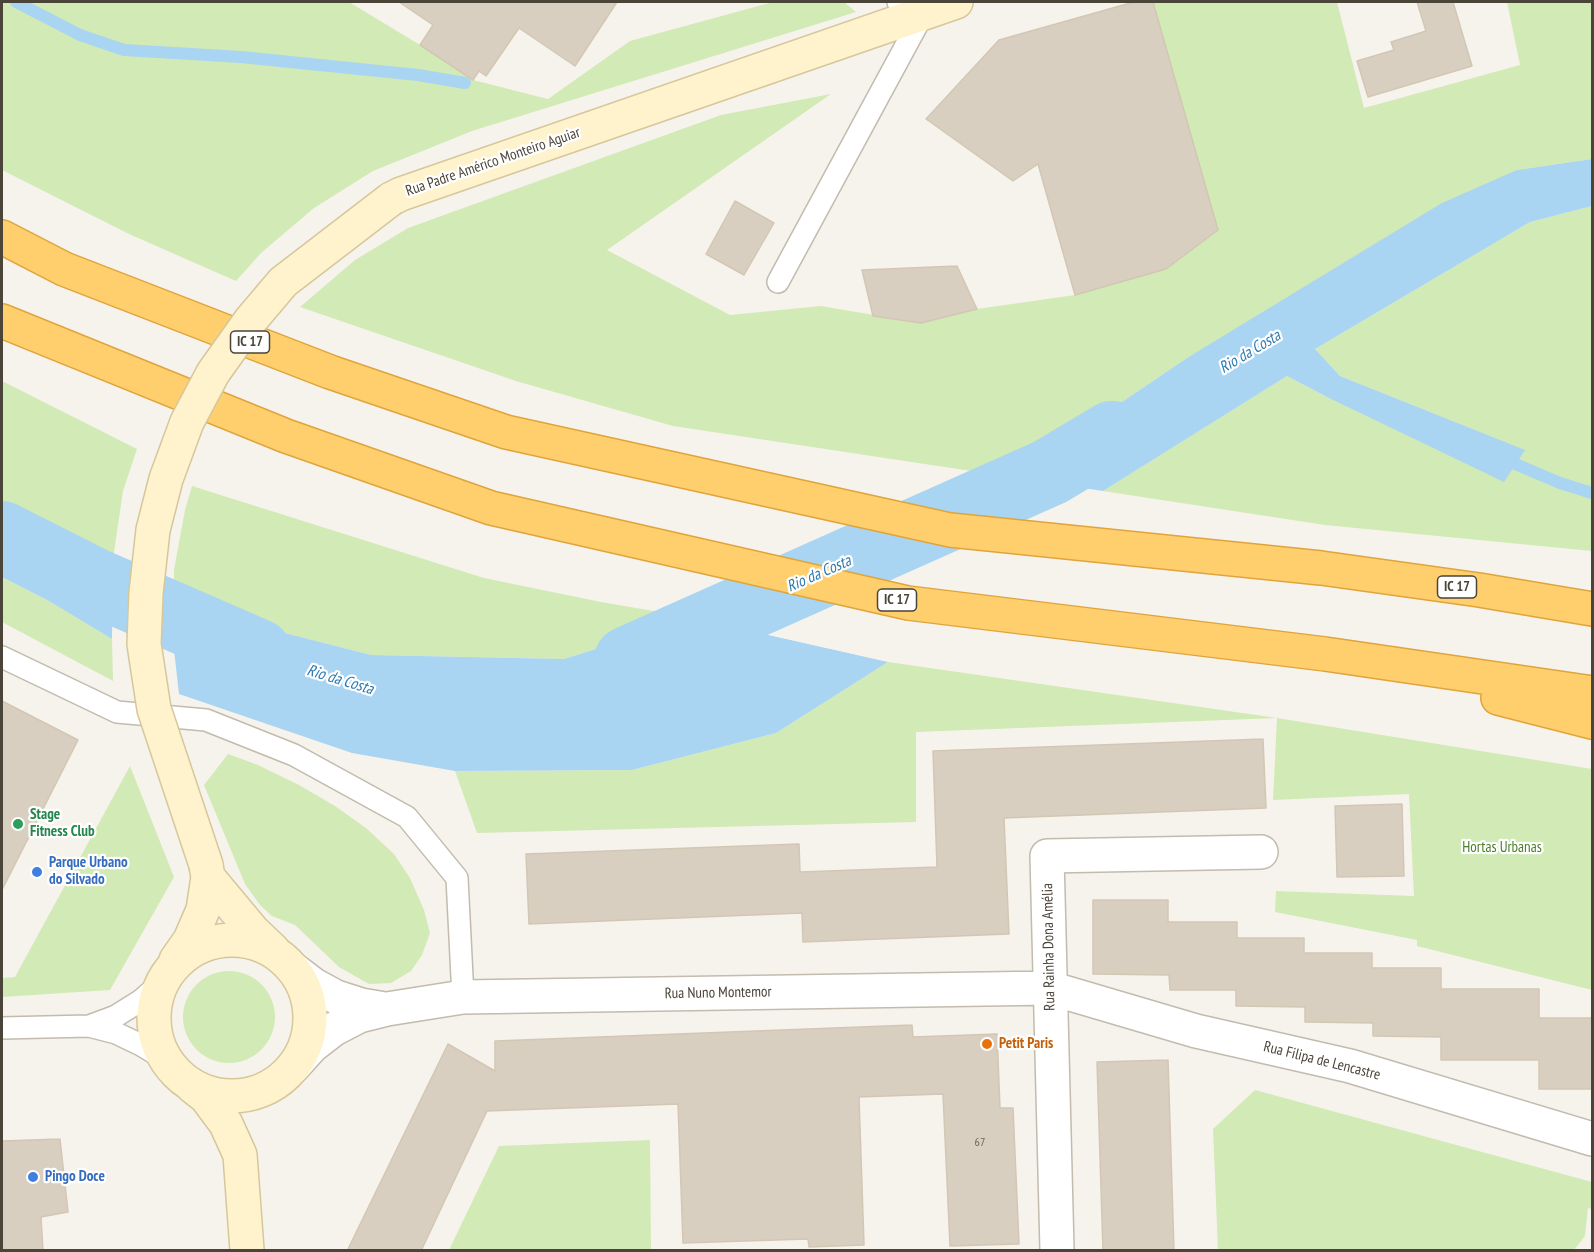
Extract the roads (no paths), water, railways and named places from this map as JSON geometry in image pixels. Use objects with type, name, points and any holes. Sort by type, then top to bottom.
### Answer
[{"type":"highway","name":"IC 17","points":[[2,237],[64,269],[330,372],[506,432],[950,530],[1321,568],[1593,609]]},
{"type":"highway","name":"IC 17","points":[[2,321],[286,436],[491,508],[908,603],[1318,654],[1593,693]]},
{"type":"highway","points":[[1479,590],[1593,588]]},
{"type":"highway","points":[[1318,654],[1593,722]]},
{"type":"street","name":"Rua Padre Américo Monteiro Aguiar","points":[[286,962],[253,931],[207,871],[154,709],[144,644],[146,594],[153,530],[166,479],[187,422],[213,373],[250,321],[284,282],[391,199],[401,194],[916,6],[956,2]]},
{"type":"street","name":"Rua Rainha Dona Amélia","points":[[1057,1251],[1047,856],[1261,852]]},
{"type":"street","name":"Rua Padre Américo Monteiro Aguiar","points":[[167,975],[190,940],[203,910],[207,871]]},
{"type":"street","points":[[240,1155],[249,1129],[262,1104],[304,1049],[310,1029],[310,1008],[304,987],[286,962],[261,945],[242,940],[222,940],[203,945],[186,954],[167,975],[154,1002],[153,1022],[157,1041],[172,1068],[206,1097],[226,1124],[240,1155],[247,1251]]},
{"type":"street","name":"Rua Nuno Montemor","points":[[286,962],[314,985],[336,997],[361,1005],[387,1009]]},
{"type":"street","name":"Rua Nuno Montemor","points":[[286,1074],[312,1046],[334,1029],[359,1016],[387,1009],[463,997],[1050,988]]},
{"type":"street","name":"Rua Filipa de Lencastre","points":[[1050,988],[1196,1031],[1350,1066],[1593,1139]]},
{"type":"street","points":[[172,1068],[197,1088],[228,1096],[260,1091],[286,1074]]},
{"type":"lane","points":[[778,282],[916,6]]},
{"type":"lane","points":[[2,657],[117,711],[206,720],[294,755],[407,817],[457,878],[463,997]]},
{"type":"lane","points":[[89,1026],[116,1016],[140,1001],[167,975]]},
{"type":"lane","points":[[2,1028],[89,1026],[116,1033],[141,1045],[172,1068]]},
{"type":"water","points":[[1592,159],[1592,206],[1530,222],[1315,349],[1340,376],[1525,450],[1504,482],[1287,376],[1103,491],[1011,477],[1187,358],[1442,203],[1517,170]]},
{"type":"water","points":[[2,502],[113,559],[112,639],[49,601],[2,577]]},
{"type":"water","points":[[174,587],[281,632],[371,655],[564,659],[694,618],[888,662],[776,733],[632,770],[455,771],[352,753],[179,694],[172,632]]},
{"type":"waterway","points":[[16,2],[80,35],[124,50],[241,57],[418,75],[465,83]]},
{"type":"waterway","name":"Rio da Costa","points":[[628,660],[1050,472],[1112,435]]},
{"type":"waterway","points":[[1501,458],[1560,483],[1592,493]]},
{"type":"waterway","name":"Rio da Costa","points":[[2,535],[97,583],[258,653]]},
{"type":"place","name":"Stage Fitness Club","points":[[18,824]]},
{"type":"place","name":"Parque Urbano do Silvado","points":[[37,872]]},
{"type":"place","name":"Petit Paris","points":[[987,1044]]},
{"type":"place","name":"Pingo Doce","points":[[33,1177]]},
{"type":"park label","name":"Hortas Urbanas","points":[[1502,848]]}]
